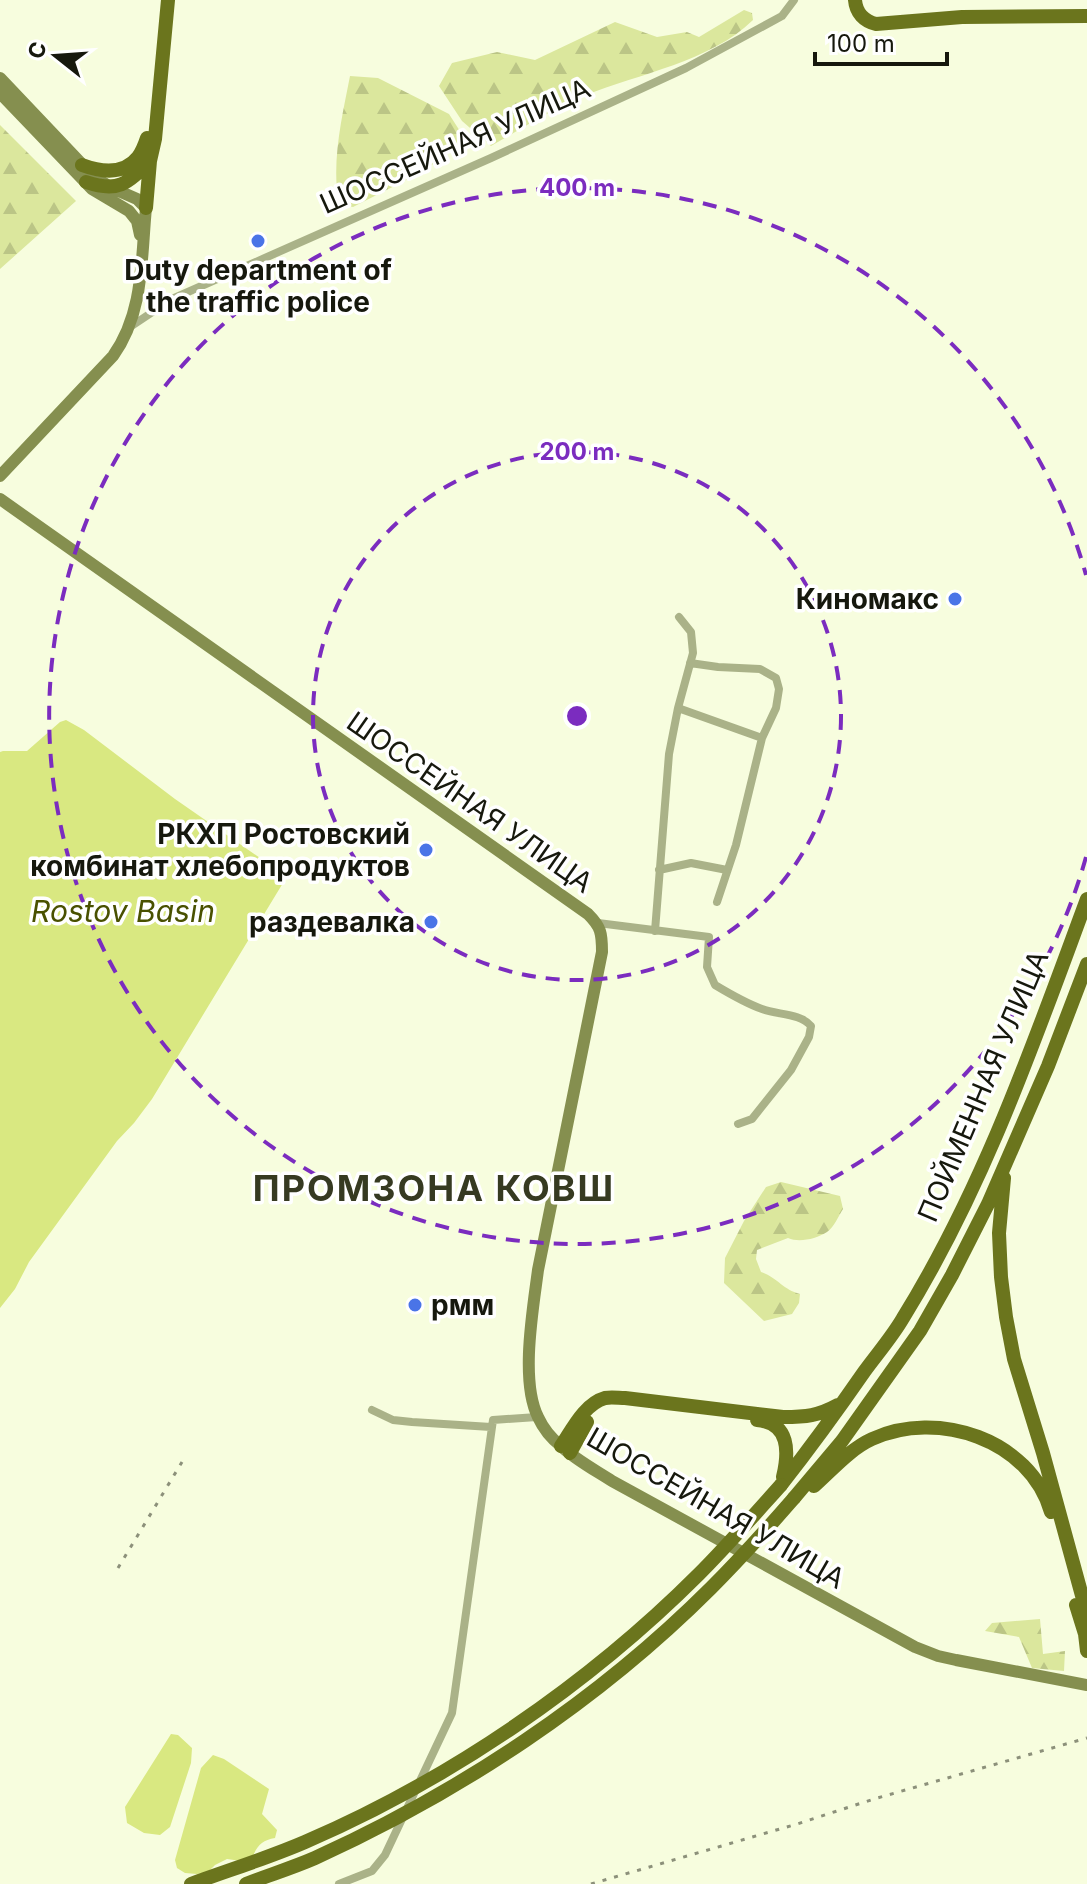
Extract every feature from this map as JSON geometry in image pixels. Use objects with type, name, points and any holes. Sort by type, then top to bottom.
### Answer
[{"type":"main road","points":[[150,161],[147,138],[158,0]]},
{"type":"main road","points":[[146,208],[168,0]]},
{"type":"main road","points":[[855,0],[861,16],[876,24],[962,17],[1087,16]]},
{"type":"main road","points":[[0,78],[93,176],[137,199],[146,208]]},
{"type":"main road","points":[[0,93],[92,189],[129,211],[137,221],[142,246]]},
{"type":"main road","points":[[82,165],[99,171],[122,168],[138,158],[147,138]]},
{"type":"main road","points":[[86,182],[112,188],[135,176],[150,161]]},
{"type":"main road","name":"ШОССЕЙНАЯ УЛИЦА","points":[[0,476],[122,343],[138,300],[146,208]]},
{"type":"main road","name":"ШОССЕЙНАЯ УЛИЦА","points":[[0,499],[598,923],[602,952],[538,1270],[529,1360],[531,1392],[537,1417],[565,1450],[636,1495],[915,1647],[956,1660],[1087,1685]]},
{"type":"main road","name":"ПОЙМЕННАЯ УЛИЦА","points":[[191,1884],[361,1816],[481,1749],[549,1701],[642,1627],[697,1576],[781,1485],[902,1319],[934,1263],[966,1200],[1028,1059],[1087,899]]},
{"type":"main road","name":"ПОЙМЕННАЯ УЛИЦА","points":[[795,1497],[842,1441],[920,1331],[952,1275],[988,1204],[1048,1066],[1087,964]]},
{"type":"main road","points":[[1024,1120],[1004,1178],[999,1233],[1006,1317],[1014,1359],[1087,1614]]},
{"type":"main road","points":[[565,1450],[576,1422],[589,1407],[605,1398],[783,1417],[822,1414],[842,1403]]},
{"type":"main road","points":[[565,1450],[594,1412],[608,1406],[765,1421],[775,1425],[782,1433],[787,1447],[781,1485]]},
{"type":"main road","points":[[246,1884],[311,1859],[393,1819],[491,1764],[561,1715],[616,1673],[709,1590],[795,1497],[804,1494],[872,1439],[911,1429],[935,1428],[982,1437],[1004,1449],[1033,1477],[1047,1499],[1087,1651]]},
{"type":"street","name":"ШОССЕЙНАЯ УЛИЦА","points":[[129,327],[172,299],[686,68],[782,16],[794,0]]},
{"type":"street","points":[[655,931],[669,754],[694,645],[691,632],[679,617]]},
{"type":"street","points":[[690,663],[760,669],[776,678],[779,689],[776,708],[762,738],[736,845],[717,902]]},
{"type":"street","points":[[678,708],[762,738]]},
{"type":"street","points":[[659,870],[691,863],[727,870]]},
{"type":"street","name":"ШОССЕЙНАЯ УЛИЦА","points":[[598,923],[709,937],[707,967],[715,985],[756,1007],[806,1019],[811,1026],[809,1037],[791,1070],[752,1119],[738,1124]]},
{"type":"street","points":[[372,1410],[393,1420],[412,1422],[492,1423],[537,1417]]},
{"type":"street","points":[[339,1884],[372,1871],[385,1855],[452,1713],[492,1423]]},
{"type":"green space","points":[[744,10],[752,13],[753,20],[716,46],[673,65],[572,101],[491,146],[462,121],[439,86],[452,63],[497,52],[535,60],[615,22],[657,37],[687,32],[699,37]]},
{"type":"green space","points":[[350,76],[378,78],[449,114],[465,139],[424,171],[353,207],[339,204],[337,156]]},
{"type":"green space","points":[[0,125],[76,201],[0,269]]},
{"type":"green space","points":[[781,1182],[840,1196],[843,1209],[832,1227],[823,1234],[802,1240],[788,1238],[757,1250],[756,1259],[761,1272],[800,1294],[799,1303],[792,1314],[764,1321],[724,1283],[725,1258],[766,1187]]},
{"type":"green space","points":[[1040,1619],[1043,1654],[1065,1651],[1064,1671],[1032,1668],[1019,1637],[985,1631],[992,1623]]},
{"type":"water","name":"Rostov Basin","points":[[66,720],[286,878],[152,1099],[117,1141],[29,1262],[15,1289],[0,1308],[0,752],[27,751]]},
{"type":"water","points":[[171,1734],[178,1735],[192,1748],[191,1763],[170,1827],[160,1835],[144,1833],[127,1823],[125,1807]]},
{"type":"water","points":[[213,1755],[269,1789],[262,1814],[277,1830],[275,1838],[260,1844],[252,1858],[241,1861],[227,1859],[208,1872],[185,1873],[177,1868],[175,1860],[201,1768]]},
{"type":"railway","points":[[118,1568],[182,1462]]},
{"type":"railway","points":[[591,1884],[1087,1738]]},
{"type":"place","name":"Duty department of the traffic police","points":[[258,241]]},
{"type":"place","name":"Киномакс","points":[[955,599]]},
{"type":"place","name":"РКХП Ростовский комбинат хлебопродуктов","points":[[426,850]]},
{"type":"place","name":"раздевалка","points":[[431,922]]},
{"type":"place","name":"рмм","points":[[415,1305]]},
{"type":"district","name":"ПРОМЗОНА КОВШ","points":[[434,1188]]}]
